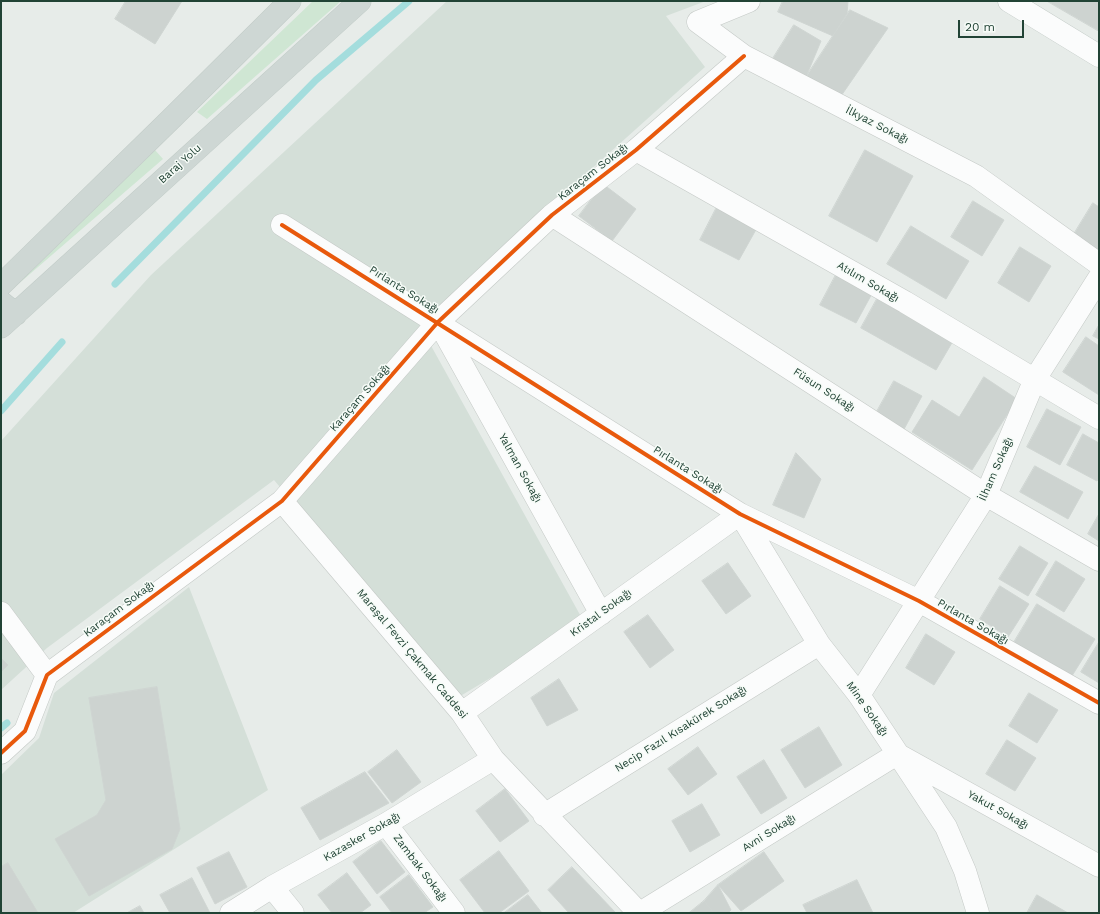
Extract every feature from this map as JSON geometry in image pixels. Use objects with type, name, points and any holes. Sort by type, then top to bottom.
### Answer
[{"type":"main road","points":[[1,285],[290,1]]},
{"type":"main road","name":"Baraj Yolu","points":[[6,314],[360,1]]},
{"type":"street","name":"İlkyaz Sokağı","points":[[749,1],[698,22],[744,56],[976,176],[1099,264]]},
{"type":"street","points":[[1009,1],[1099,56]]},
{"type":"street","name":"Karaçam Sokağı","points":[[47,674],[282,501],[438,322],[552,215],[636,150],[744,56]]},
{"type":"street","name":"Atılım Sokağı","points":[[636,150],[905,302],[1099,418]]},
{"type":"street","name":"Füsun Sokağı","points":[[552,215],[986,495],[1099,560]]},
{"type":"street","name":"Pırlanta Sokağı","points":[[282,225],[438,322],[740,514],[919,601],[1099,703]]},
{"type":"street","name":"İlham Sokağı","points":[[859,695],[986,495],[1035,379],[1099,278]]},
{"type":"street","name":"Yalman Sokağı","points":[[438,322],[601,614]]},
{"type":"street","name":"Maraşal Fevzi Çakmak Caddesi","points":[[282,501],[462,713],[493,759],[544,815],[640,913]]},
{"type":"street","name":"Kristal Sokağı","points":[[462,713],[740,514]]},
{"type":"street","name":"Mine Sokağı","points":[[740,514],[819,644],[859,695],[946,828],[965,871],[978,913]]},
{"type":"street","points":[[1,613],[47,674],[25,731],[1,753]]},
{"type":"street","name":"Necip Fazıl Kısakürek Sokağı","points":[[544,815],[819,644]]},
{"type":"street","name":"Yakut Sokağı","points":[[897,754],[1099,866]]},
{"type":"street","name":"Avni Sokağı","points":[[640,913],[897,754]]},
{"type":"street","name":"Kazasker Sokağı","points":[[231,913],[272,887],[386,824],[493,759]]},
{"type":"street","name":"Zambak Sokağı","points":[[386,824],[454,913]]},
{"type":"street","points":[[272,887],[293,913]]},
{"type":"shaded area","points":[[447,1],[706,1],[666,16],[705,67],[419,324],[584,622],[457,698],[274,480],[47,648],[1,690],[1,441],[151,275]]},
{"type":"shaded area","points":[[189,587],[268,790],[73,913],[1,913],[1,775],[39,738],[54,693]]},
{"type":"green space","points":[[313,1],[341,1],[207,119],[197,112]]},
{"type":"green space","points":[[155,150],[163,159],[16,286]]},
{"type":"building","points":[[126,1],[182,1],[155,44],[115,19]]},
{"type":"building","points":[[783,1],[848,1],[847,14],[833,36],[778,12]]},
{"type":"building","points":[[1047,1],[1099,1],[1099,31]]},
{"type":"building","points":[[850,10],[888,28],[841,96],[806,77]]},
{"type":"building","points":[[794,25],[821,41],[806,77],[772,60]]},
{"type":"building","points":[[865,150],[913,176],[877,242],[829,216]]},
{"type":"building","points":[[603,184],[636,209],[612,241],[579,216]]},
{"type":"building","points":[[973,201],[1004,220],[982,256],[951,237]]},
{"type":"building","points":[[719,203],[758,226],[739,260],[700,240]]},
{"type":"building","points":[[1093,203],[1099,207],[1099,256],[1071,239]]},
{"type":"building","points":[[911,226],[969,261],[946,299],[887,264]]},
{"type":"building","points":[[1020,247],[1051,266],[1029,302],[998,283]]},
{"type":"building","points":[[838,271],[874,290],[856,323],[820,305]]},
{"type":"building","points":[[877,299],[953,341],[936,370],[861,328]]},
{"type":"building","points":[[1099,325],[1099,339],[1093,336]]},
{"type":"building","points":[[1086,337],[1099,346],[1099,395],[1063,372]]},
{"type":"building","points":[[984,377],[1017,399],[972,470],[912,432],[932,400],[959,417]]},
{"type":"building","points":[[894,381],[922,396],[903,431],[875,415]]},
{"type":"building","points":[[1047,409],[1081,427],[1060,465],[1027,447]]},
{"type":"building","points":[[1083,434],[1099,443],[1099,478],[1097,481],[1067,465]]},
{"type":"building","points":[[796,453],[821,479],[804,518],[773,505]]},
{"type":"building","points":[[1035,466],[1083,492],[1068,519],[1020,492]]},
{"type":"building","points":[[1099,514],[1099,541],[1088,534]]},
{"type":"building","points":[[1020,546],[1048,563],[1028,596],[999,579]]},
{"type":"building","points":[[1056,561],[1085,579],[1064,612],[1036,595]]},
{"type":"building","points":[[728,563],[751,596],[726,614],[702,581]]},
{"type":"building","points":[[1000,586],[1029,604],[1008,637],[980,619]]},
{"type":"building","points":[[1037,604],[1095,639],[1070,679],[1013,644]]},
{"type":"building","points":[[648,615],[674,650],[650,668],[624,632]]},
{"type":"building","points":[[926,634],[955,652],[934,685],[906,668]]},
{"type":"building","points":[[1099,642],[1099,683],[1081,672]]},
{"type":"building","points":[[1,658],[8,665],[1,672]]},
{"type":"building","points":[[559,679],[578,710],[547,726],[531,698]]},
{"type":"building","points":[[157,687],[180,829],[172,849],[89,896],[55,839],[97,815],[106,800],[89,698]]},
{"type":"building","points":[[1029,693],[1058,710],[1037,743],[1009,726]]},
{"type":"building","points":[[819,727],[842,765],[805,788],[781,750]]},
{"type":"building","points":[[1007,740],[1036,758],[1015,791],[986,774]]},
{"type":"building","points":[[698,747],[717,774],[688,795],[668,769]]},
{"type":"building","points":[[397,750],[421,782],[392,803],[368,772]]},
{"type":"building","points":[[764,760],[787,798],[761,814],[737,777]]},
{"type":"building","points":[[365,772],[389,803],[320,840],[301,808]]},
{"type":"building","points":[[505,789],[529,821],[500,842],[476,811]]},
{"type":"building","points":[[702,804],[720,835],[690,852],[672,821]]},
{"type":"building","points":[[381,841],[405,872],[377,894],[353,862]]},
{"type":"building","points":[[499,851],[529,891],[499,913],[485,913],[460,880]]},
{"type":"building","points":[[229,852],[247,887],[215,904],[197,868]]},
{"type":"building","points":[[764,852],[784,881],[741,911],[718,885]]},
{"type":"building","points":[[8,863],[38,913],[1,913],[1,867]]},
{"type":"building","points":[[572,867],[616,913],[569,913],[548,890]]},
{"type":"building","points":[[347,873],[371,905],[360,913],[332,913],[318,895]]},
{"type":"building","points":[[409,875],[433,907],[424,913],[392,913],[380,897]]},
{"type":"building","points":[[192,878],[210,913],[170,913],[160,895]]},
{"type":"building","points":[[857,880],[873,913],[807,913],[803,905]]},
{"type":"building","points":[[718,885],[731,910],[728,913],[714,913],[704,901]]},
{"type":"building","points":[[528,895],[542,913],[504,913]]},
{"type":"building","points":[[1037,895],[1068,913],[1027,913]]},
{"type":"building","points":[[704,901],[714,913],[689,913]]},
{"type":"building","points":[[140,906],[144,913],[127,913]]},
{"type":"waterway","points":[[115,284],[316,80],[409,1]]},
{"type":"waterway","points":[[1,411],[62,342]]},
{"type":"waterway","points":[[1,728],[7,723]]},
{"type":"cycle path","points":[[1,753],[25,731],[47,675],[282,501],[438,322],[552,215],[636,150],[744,56]]},
{"type":"cycle path","points":[[282,225],[740,514],[919,601],[1099,703]]}]
